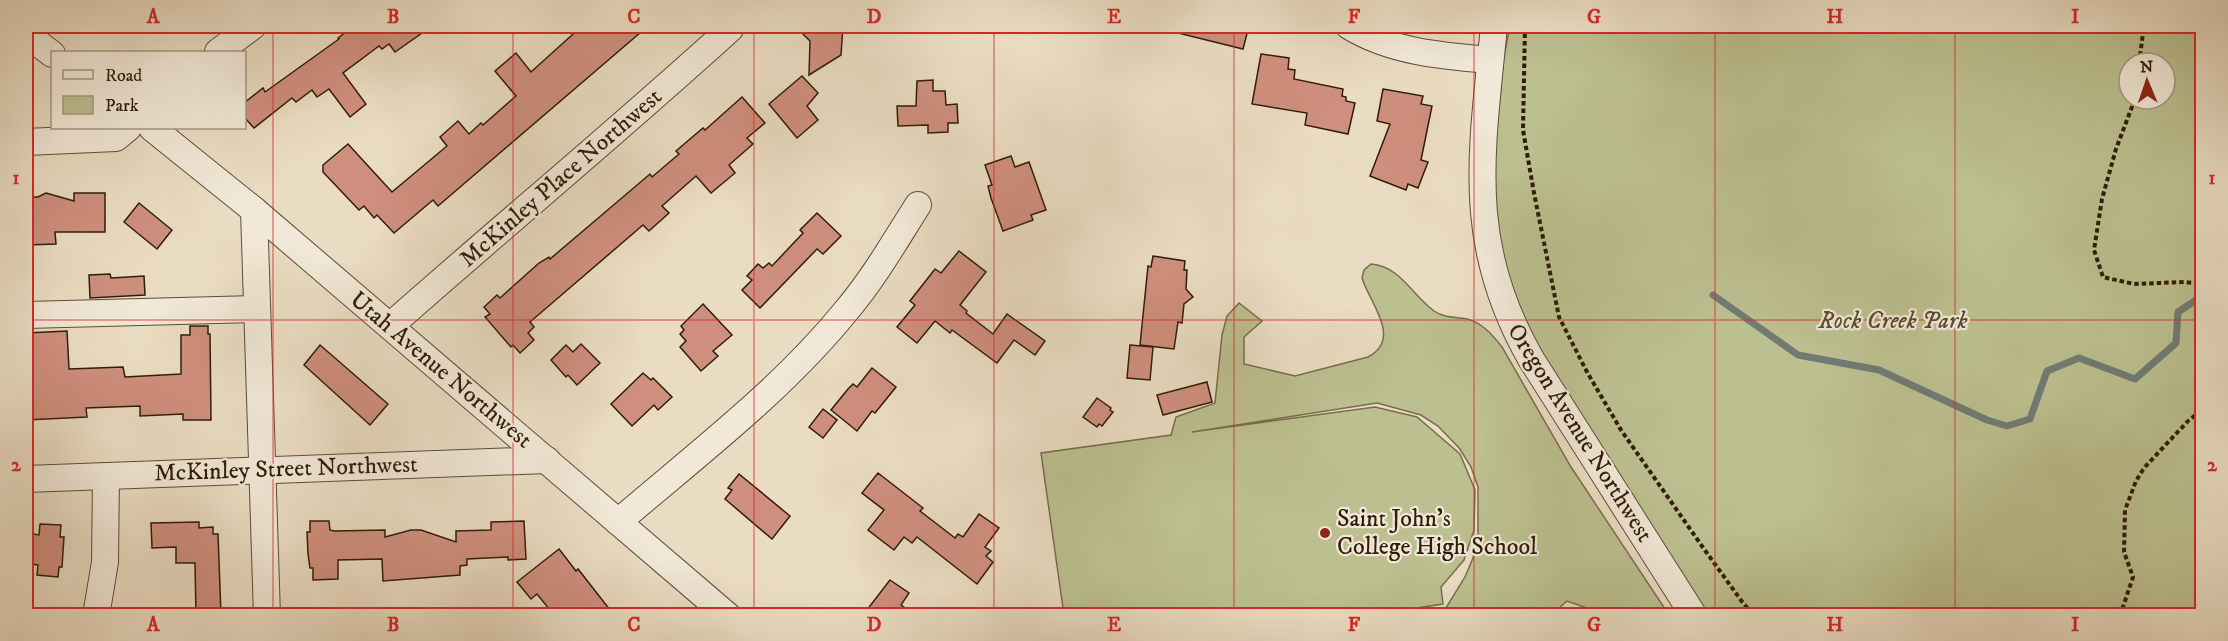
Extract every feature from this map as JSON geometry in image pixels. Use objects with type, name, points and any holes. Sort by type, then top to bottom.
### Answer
[{"type":"street","points":[[219,51],[253,26]]},
{"type":"street","points":[[1349,26],[1370,37],[1438,56],[1491,60]]},
{"type":"street","name":"Oregon Avenue Northwest","points":[[1494,26],[1483,140],[1482,190],[1489,252],[1505,309],[1531,358],[1694,615]]},
{"type":"street","name":"McKinley Place Northwest","points":[[390,326],[651,101],[730,29]]},
{"type":"street","points":[[26,34],[51,53]]},
{"type":"street","points":[[26,142],[116,138],[127,129]]},
{"type":"street","name":"Utah Avenue Northwest","points":[[153,129],[254,210],[548,460],[717,612]]},
{"type":"street","points":[[618,522],[753,407],[813,349],[873,276],[918,205]]},
{"type":"street","points":[[254,210],[267,615]]},
{"type":"street","points":[[26,315],[257,309]]},
{"type":"street","name":"McKinley Street Northwest","points":[[26,479],[548,460]]},
{"type":"street","points":[[96,615],[105,562],[106,476]]},
{"type":"path","points":[[1525,26],[1523,130],[1559,317],[1587,372],[1621,430],[1717,567],[1755,615]]},
{"type":"path","points":[[2141,51],[2144,26]]},
{"type":"path","points":[[2130,111],[2102,199],[2094,250],[2103,277],[2134,284],[2184,282],[2202,284]]},
{"type":"path","points":[[2120,615],[2133,577],[2124,552],[2125,510],[2136,481],[2144,468],[2188,421],[2202,410]]},
{"type":"green space","name":"Rock Creek Park","points":[[1510,26],[2202,26],[2202,615],[1705,615],[1526,329],[1498,250],[1494,185],[1504,56]]},
{"type":"green space","name":"Saint John's College High School","points":[[1371,264],[1390,270],[1434,311],[1444,316],[1474,321],[1498,342],[1571,467],[1669,615],[1607,615],[1567,601],[1551,615],[1421,615],[1436,613],[1446,608],[1465,577],[1473,558],[1478,536],[1478,487],[1471,467],[1460,449],[1438,426],[1421,415],[1377,403],[1192,432],[1375,407],[1417,417],[1460,454],[1475,490],[1474,530],[1464,560],[1441,587],[1443,604],[1364,616],[1064,615],[1041,453],[1171,435],[1176,417],[1215,403],[1222,335],[1227,316],[1239,303],[1262,321],[1244,337],[1244,364],[1295,376],[1368,357],[1378,349],[1383,340],[1381,320],[1362,278],[1364,270]]},
{"type":"building","points":[[354,26],[432,26],[395,52],[389,44],[382,49],[379,46],[343,73],[366,104],[350,117],[329,89],[317,97],[312,90],[296,102],[292,98],[254,128],[246,119],[246,101],[263,88],[265,92]]},
{"type":"building","points":[[582,26],[648,26],[438,206],[433,200],[394,233],[377,215],[374,218],[364,206],[359,210],[323,172],[323,165],[348,144],[392,192],[447,146],[440,137],[458,121],[469,134],[481,123],[483,125],[516,96],[495,71],[516,53],[531,72]]},
{"type":"building","points":[[812,26],[843,26],[841,55],[809,75],[810,41],[803,34],[812,30]]},
{"type":"building","points":[[1175,26],[1249,26],[1243,49],[1174,32]]},
{"type":"building","points":[[1261,54],[1289,58],[1288,69],[1295,70],[1294,79],[1343,89],[1342,96],[1346,97],[1346,101],[1355,103],[1348,134],[1305,125],[1307,113],[1252,104]]},
{"type":"building","points":[[802,76],[818,93],[807,106],[818,120],[797,138],[769,104]]},
{"type":"building","points":[[933,80],[933,91],[945,91],[946,105],[957,104],[958,123],[948,123],[948,132],[928,133],[928,125],[898,126],[897,106],[916,106],[917,81]]},
{"type":"building","points":[[1383,89],[1423,96],[1421,104],[1432,106],[1421,160],[1428,162],[1418,188],[1408,184],[1406,190],[1370,176],[1390,124],[1377,121]]},
{"type":"building","points":[[742,97],[765,123],[747,138],[753,144],[729,165],[735,173],[711,193],[696,176],[662,206],[669,213],[649,231],[643,225],[530,322],[534,327],[528,333],[534,340],[520,353],[513,345],[511,347],[485,317],[490,314],[484,307],[497,295],[500,298],[539,263],[549,257],[550,259],[650,174],[652,177],[679,154],[676,151],[703,128],[705,130]]},
{"type":"building","points":[[1011,156],[1015,167],[1029,162],[1046,210],[1031,215],[1033,220],[1003,231],[991,198],[988,186],[992,185],[985,165]]},
{"type":"building","points":[[46,193],[74,201],[74,193],[105,193],[105,232],[55,232],[56,244],[26,245],[26,197],[38,197]]},
{"type":"building","points":[[139,203],[172,230],[157,249],[124,222]]},
{"type":"building","points":[[817,213],[841,236],[823,254],[817,249],[760,308],[742,290],[752,280],[747,276],[758,264],[763,268],[769,263],[772,266],[803,233],[800,230]]},
{"type":"building","points":[[959,251],[986,272],[960,305],[967,311],[966,313],[993,334],[1007,314],[1045,341],[1035,355],[1014,340],[997,363],[952,330],[950,333],[935,321],[917,343],[897,327],[915,305],[910,301],[935,269],[941,273]]},
{"type":"building","points":[[1153,256],[1185,261],[1186,289],[1193,297],[1184,304],[1182,323],[1178,322],[1174,349],[1140,345],[1148,266],[1151,267]]},
{"type":"building","points":[[110,274],[111,278],[144,276],[145,295],[90,298],[89,275]]},
{"type":"building","points":[[703,304],[732,335],[713,351],[718,356],[701,371],[680,347],[686,341],[680,334],[684,330],[681,326]]},
{"type":"building","points":[[190,326],[208,326],[208,334],[210,334],[211,420],[183,420],[183,414],[140,416],[140,406],[86,408],[87,417],[26,420],[26,333],[67,331],[69,369],[123,367],[125,377],[181,374],[181,335],[190,335]]},
{"type":"building","points":[[581,344],[600,363],[577,385],[568,375],[566,377],[551,360],[566,345],[573,352]]},
{"type":"building","points":[[320,345],[388,404],[370,425],[304,365]]},
{"type":"building","points":[[1130,345],[1153,347],[1150,380],[1127,378]]},
{"type":"building","points":[[872,368],[896,387],[875,413],[872,411],[857,431],[831,410],[853,384],[857,387]]},
{"type":"building","points":[[643,373],[651,380],[653,378],[672,397],[658,410],[654,405],[632,426],[611,404]]},
{"type":"building","points":[[1207,382],[1212,402],[1163,415],[1157,395]]},
{"type":"building","points":[[1097,398],[1113,412],[1102,426],[1099,424],[1097,427],[1083,417]]},
{"type":"building","points":[[823,409],[837,420],[823,438],[809,427]]},
{"type":"building","points":[[878,473],[923,508],[920,511],[955,538],[958,534],[963,537],[979,514],[999,528],[985,547],[991,551],[986,556],[993,562],[977,584],[917,537],[912,543],[904,537],[894,550],[868,530],[884,510],[862,493]]},
{"type":"building","points":[[739,474],[790,516],[772,539],[725,499],[732,490],[728,488]]},
{"type":"building","points":[[310,521],[329,521],[330,530],[334,531],[385,530],[385,537],[411,530],[421,530],[456,542],[456,531],[491,530],[491,522],[524,521],[526,559],[508,560],[508,557],[467,559],[467,565],[460,566],[460,575],[383,581],[382,559],[338,560],[338,579],[313,580],[313,568],[310,568],[308,554],[307,532],[310,532]]},
{"type":"building","points":[[199,522],[199,528],[213,527],[213,534],[218,534],[221,615],[196,615],[195,563],[176,563],[176,547],[152,548],[151,523]]},
{"type":"building","points":[[40,524],[61,525],[60,537],[64,537],[62,567],[59,567],[58,577],[37,575],[38,565],[31,564],[33,534],[39,535]]},
{"type":"building","points":[[559,549],[614,615],[554,615],[537,594],[531,599],[517,582]]},
{"type":"building","points":[[890,580],[909,593],[901,605],[915,615],[863,615]]},
{"type":"waterway","points":[[1713,295],[1798,355],[1879,370],[1987,420],[2007,426],[2030,419],[2047,371],[2079,358],[2135,379],[2176,343],[2178,312],[2202,296]]},
{"type":"place","name":"Saint John's College High School","points":[[1325,533]]}]
